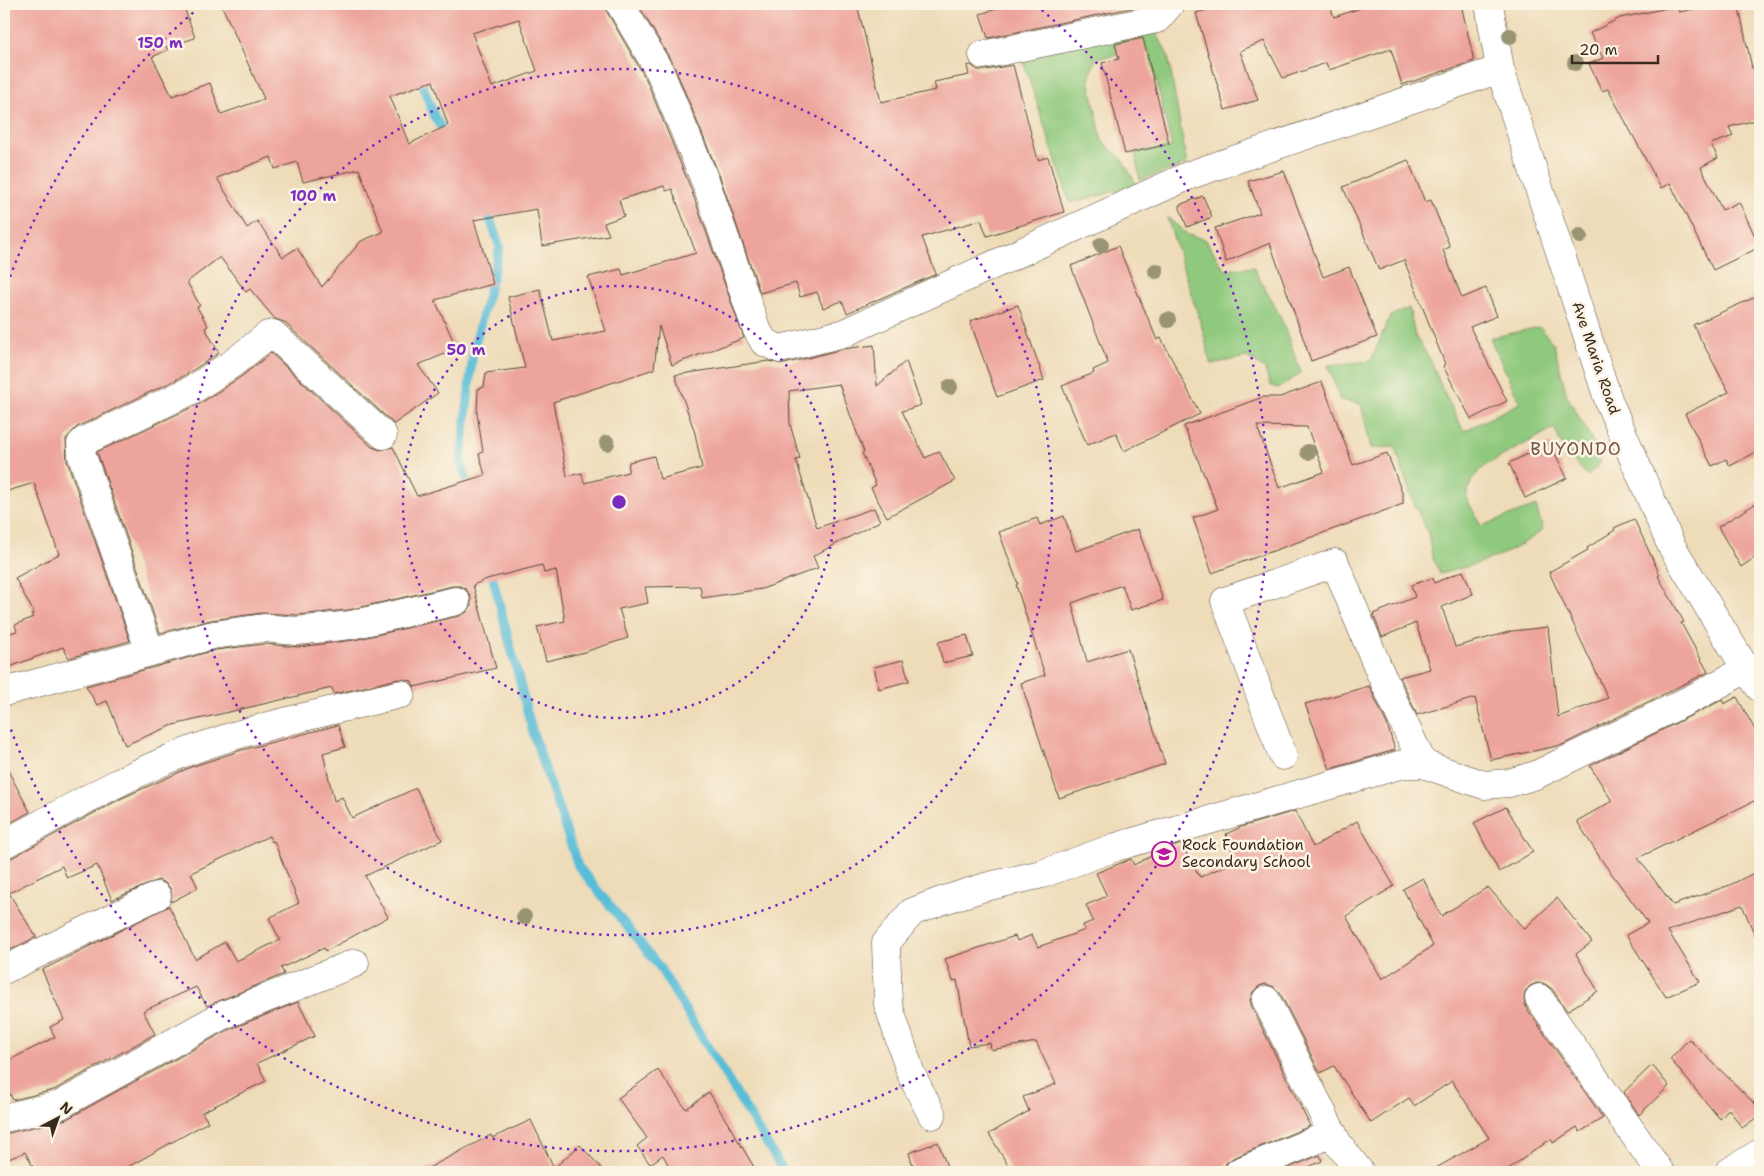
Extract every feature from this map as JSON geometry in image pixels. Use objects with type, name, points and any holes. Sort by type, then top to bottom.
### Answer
[{"type":"street","points":[[620,4],[660,72],[706,183],[756,328],[764,342],[780,349],[844,333],[1190,175],[1500,70]]},
{"type":"street","points":[[983,55],[1158,19],[1170,4]]},
{"type":"street","name":"Ave Maria Road","points":[[1489,4],[1500,70],[1609,402],[1671,545],[1753,678]]},
{"type":"street","points":[[150,652],[82,456],[81,444],[84,441],[192,390],[233,363],[268,335],[273,334],[384,435]]},
{"type":"street","points":[[1283,756],[1225,602],[1335,563],[1379,670],[1423,764]]},
{"type":"street","points":[[4,692],[213,634],[264,628],[297,631],[351,625],[456,601]]},
{"type":"street","points":[[932,1115],[911,1074],[888,1004],[886,943],[912,912],[985,886],[1042,874],[1116,846],[1403,764],[1423,764],[1484,785],[1509,783],[1536,775],[1699,695],[1753,678]]},
{"type":"street","points":[[4,844],[111,785],[185,753],[264,728],[401,694]]},
{"type":"street","points":[[4,970],[157,896]]},
{"type":"street","points":[[4,1118],[60,1105],[222,1016],[355,963]]},
{"type":"street","points":[[1539,998],[1660,1172]]},
{"type":"street","points":[[1266,1000],[1333,1133],[1344,1152],[1360,1172]]},
{"type":"street","points":[[1239,1172],[1333,1133]]},
{"type":"street","points":[[1729,1172],[1760,1153]]},
{"type":"green space","points":[[1153,25],[1168,56],[1187,164],[1140,180],[1135,152],[1172,147],[1149,50],[1096,58],[1089,79],[1102,141],[1122,159],[1137,186],[1070,203],[1022,58]]},
{"type":"green space","points":[[1167,217],[1188,235],[1205,239],[1225,270],[1253,267],[1280,316],[1301,373],[1278,388],[1270,385],[1265,369],[1247,357],[1211,364],[1203,331]]},
{"type":"green space","points":[[1409,308],[1415,336],[1431,361],[1443,391],[1464,431],[1520,403],[1490,338],[1540,327],[1554,345],[1567,396],[1590,436],[1601,462],[1588,476],[1565,452],[1554,428],[1486,465],[1472,479],[1466,497],[1481,526],[1536,506],[1543,530],[1506,553],[1440,574],[1432,556],[1428,533],[1414,504],[1395,447],[1371,448],[1361,404],[1340,400],[1328,365],[1371,361],[1390,316]]},
{"type":"building","points":[[4,4],[183,4],[195,38],[166,47],[168,50],[152,57],[172,96],[210,83],[221,114],[264,99],[221,4],[604,4],[646,79],[691,189],[744,338],[672,365],[659,326],[654,369],[553,402],[567,476],[582,473],[584,483],[628,472],[629,462],[654,456],[660,479],[702,468],[695,433],[675,375],[768,361],[784,364],[843,349],[874,345],[877,386],[906,361],[921,405],[902,411],[925,458],[939,451],[955,481],[887,517],[871,488],[876,485],[862,453],[864,452],[839,384],[789,391],[790,424],[800,459],[796,460],[817,528],[874,508],[880,521],[813,556],[818,568],[762,589],[702,598],[700,586],[645,587],[648,603],[619,609],[628,638],[581,653],[546,661],[537,627],[565,621],[556,570],[544,573],[542,565],[487,579],[473,585],[496,668],[414,687],[412,681],[398,679],[334,694],[332,688],[173,725],[125,745],[107,701],[97,705],[86,686],[216,650],[264,644],[299,647],[354,640],[459,616],[467,612],[471,606],[471,598],[467,590],[460,586],[453,586],[348,610],[297,615],[262,613],[211,620],[160,633],[97,452],[201,403],[242,376],[271,353],[372,447],[380,450],[393,447],[417,496],[485,475],[479,454],[483,452],[477,413],[478,389],[484,387],[486,373],[525,368],[508,297],[540,289],[553,341],[606,331],[588,277],[621,269],[623,275],[696,253],[672,189],[666,191],[664,186],[619,200],[624,216],[604,223],[609,235],[542,246],[537,209],[474,220],[493,284],[435,300],[457,349],[418,365],[438,393],[394,424],[284,322],[275,319],[250,289],[246,292],[220,257],[187,282],[200,306],[197,307],[208,326],[205,328],[219,353],[184,376],[77,427],[66,439],[67,461],[130,641],[69,658],[63,647],[4,669],[4,635],[17,631],[15,625],[33,617],[31,614],[34,613],[15,578],[59,554],[34,483],[4,492]],"holes":[[[519,19],[537,71],[492,87],[472,33]],[[433,81],[448,125],[409,144],[390,96]],[[271,157],[275,169],[297,162],[303,182],[359,169],[383,232],[361,241],[322,287],[297,248],[283,257],[257,221],[247,228],[217,178]]]},
{"type":"building","points":[[638,4],[857,4],[881,102],[936,90],[934,82],[969,75],[967,66],[971,65],[978,70],[986,70],[1013,65],[1038,160],[1048,157],[1064,212],[987,236],[981,220],[922,237],[936,274],[847,313],[842,301],[823,308],[817,292],[800,297],[796,283],[760,293],[720,177],[674,66]]},
{"type":"building","points":[[1013,4],[1135,4],[1136,7],[988,38],[980,14]]},
{"type":"building","points":[[1227,4],[1329,4],[1334,17],[1373,4],[1461,4],[1474,61],[1402,85],[1391,49],[1329,70],[1326,63],[1283,78],[1264,41],[1240,51],[1258,100],[1225,110],[1196,13]]},
{"type":"building","points":[[1716,4],[1738,4],[1752,68],[1760,66],[1760,119],[1729,127],[1733,136],[1711,144],[1718,158],[1701,167],[1722,210],[1739,202],[1760,247],[1713,270],[1670,183],[1661,188],[1608,89],[1602,91],[1589,64],[1603,58],[1590,33],[1620,18],[1677,6],[1679,12]]},
{"type":"building","points":[[1143,38],[1169,144],[1125,154],[1102,63],[1119,59],[1115,44]]},
{"type":"building","points":[[1408,160],[1425,202],[1431,200],[1450,247],[1443,250],[1462,298],[1486,288],[1497,316],[1470,327],[1507,401],[1471,419],[1443,366],[1445,364],[1404,260],[1379,270],[1343,187]]},
{"type":"building","points":[[1284,171],[1323,277],[1349,267],[1377,337],[1311,361],[1270,243],[1226,262],[1215,228],[1260,213],[1248,181]]},
{"type":"building","points":[[1203,196],[1212,217],[1187,227],[1179,205]]},
{"type":"building","points":[[1118,246],[1157,340],[1161,338],[1200,414],[1124,451],[1116,433],[1087,445],[1062,386],[1094,373],[1093,370],[1108,363],[1071,266]]},
{"type":"building","points":[[1760,295],[1760,450],[1730,466],[1726,459],[1712,466],[1685,414],[1729,392],[1693,325]]},
{"type":"building","points":[[1018,305],[1044,380],[997,397],[970,321]]},
{"type":"building","points":[[1322,382],[1353,465],[1387,453],[1403,495],[1403,504],[1212,573],[1193,518],[1218,509],[1184,426],[1263,397],[1280,397]],"holes":[[[1257,426],[1307,427],[1324,472],[1279,488]]]},
{"type":"building","points":[[1550,443],[1567,478],[1525,498],[1509,463]]},
{"type":"building","points":[[1760,501],[1760,554],[1741,567],[1718,527]]},
{"type":"building","points":[[1064,516],[1076,551],[1138,529],[1163,600],[1131,610],[1122,585],[1072,603],[1087,662],[1128,649],[1165,764],[1059,798],[1021,683],[1045,675],[1016,585],[1018,584],[999,532],[1037,518],[1040,525]]},
{"type":"building","points":[[1634,519],[1660,575],[1658,576],[1684,622],[1681,623],[1708,672],[1562,745],[1491,760],[1475,698],[1417,715],[1400,677],[1430,669],[1416,623],[1382,637],[1373,614],[1415,597],[1411,585],[1433,578],[1434,583],[1463,571],[1473,594],[1442,607],[1455,647],[1512,631],[1548,627],[1558,717],[1608,698],[1549,572],[1588,550],[1587,548],[1615,530],[1614,528]]},
{"type":"building","points":[[967,635],[973,656],[943,663],[938,642]]},
{"type":"building","points":[[903,660],[909,681],[879,689],[874,667]]},
{"type":"building","points":[[1369,686],[1387,724],[1395,750],[1330,769],[1305,704]]},
{"type":"building","points":[[1737,697],[1760,739],[1760,798],[1638,858],[1673,905],[1730,885],[1760,870],[1760,947],[1742,905],[1668,931],[1700,982],[1666,997],[1626,935],[1648,923],[1600,858],[1577,821],[1612,801],[1590,766],[1722,700],[1724,704]]},
{"type":"building","points":[[338,725],[345,747],[323,753],[334,801],[342,797],[352,818],[416,788],[442,840],[365,876],[388,917],[326,951],[324,948],[281,968],[284,974],[207,1006],[196,987],[143,1011],[155,1034],[54,1090],[13,1100],[4,1083],[4,1063],[55,1037],[50,1027],[64,1020],[42,970],[169,906],[195,959],[225,942],[236,961],[280,940],[269,918],[299,903],[274,841],[272,842],[269,836],[191,873],[198,888],[171,902],[171,889],[165,883],[158,880],[112,900],[97,865],[67,878],[62,866],[9,893],[36,937],[4,953],[4,860],[122,798],[191,767],[242,750]]},
{"type":"building","points":[[4,763],[30,812],[4,826]]},
{"type":"building","points":[[1506,807],[1533,852],[1499,872],[1474,823]]},
{"type":"building","points":[[1295,811],[1313,847],[1357,821],[1394,886],[1346,916],[1382,979],[1433,946],[1403,889],[1423,878],[1441,916],[1488,887],[1524,929],[1557,898],[1592,942],[1576,954],[1598,991],[1567,1011],[1552,989],[1545,984],[1537,983],[1530,986],[1525,992],[1524,1000],[1526,1007],[1603,1118],[1580,1132],[1577,1127],[1553,1143],[1551,1139],[1504,1172],[1429,1172],[1489,1138],[1452,1081],[1414,1106],[1409,1098],[1371,1123],[1334,1066],[1320,1073],[1280,993],[1274,987],[1266,984],[1259,986],[1253,992],[1250,1000],[1252,1007],[1310,1126],[1233,1158],[1226,1163],[1224,1172],[1012,1172],[989,1134],[1029,1111],[1023,1097],[1056,1084],[1036,1042],[991,1050],[990,1043],[969,1046],[957,980],[953,981],[945,959],[1015,936],[1017,941],[1032,935],[1038,947],[1085,930],[1083,925],[1093,921],[1086,905],[1107,896],[1096,873],[1131,859],[1134,865],[1160,851],[1181,844],[1200,877],[1236,861],[1226,834],[1241,827]]},
{"type":"building","points":[[298,1002],[315,1036],[257,1063],[266,1081],[202,1112],[208,1122],[119,1172],[36,1172],[25,1152],[4,1161],[4,1134],[67,1119],[228,1030]]},
{"type":"building","points":[[1689,1039],[1760,1109],[1760,1115],[1742,1128],[1729,1109],[1720,1119],[1670,1059]]},
{"type":"building","points":[[1652,1065],[1669,1086],[1639,1115],[1624,1092]]},
{"type":"building","points":[[658,1070],[686,1109],[709,1092],[757,1172],[672,1172],[663,1155],[650,1164],[637,1146],[647,1138],[618,1098]]},
{"type":"building","points":[[531,1120],[554,1168],[580,1145],[605,1172],[421,1172],[491,1135],[492,1138]]},
{"type":"building","points":[[938,1142],[949,1172],[915,1172],[909,1153]]},
{"type":"building","points":[[1320,1155],[1322,1161],[1297,1172],[1279,1172]]},
{"type":"waterway","points":[[419,75],[435,118],[448,137]]},
{"type":"waterway","points":[[470,492],[461,462],[473,352],[500,247],[486,208]]},
{"type":"waterway","points":[[490,567],[532,730],[578,866],[658,965],[784,1172]]},
{"type":"place","name":"Rock Foundation Secondary School","points":[[1164,854]]},
{"type":"district","name":"BUYONDO","points":[[1576,449]]}]
